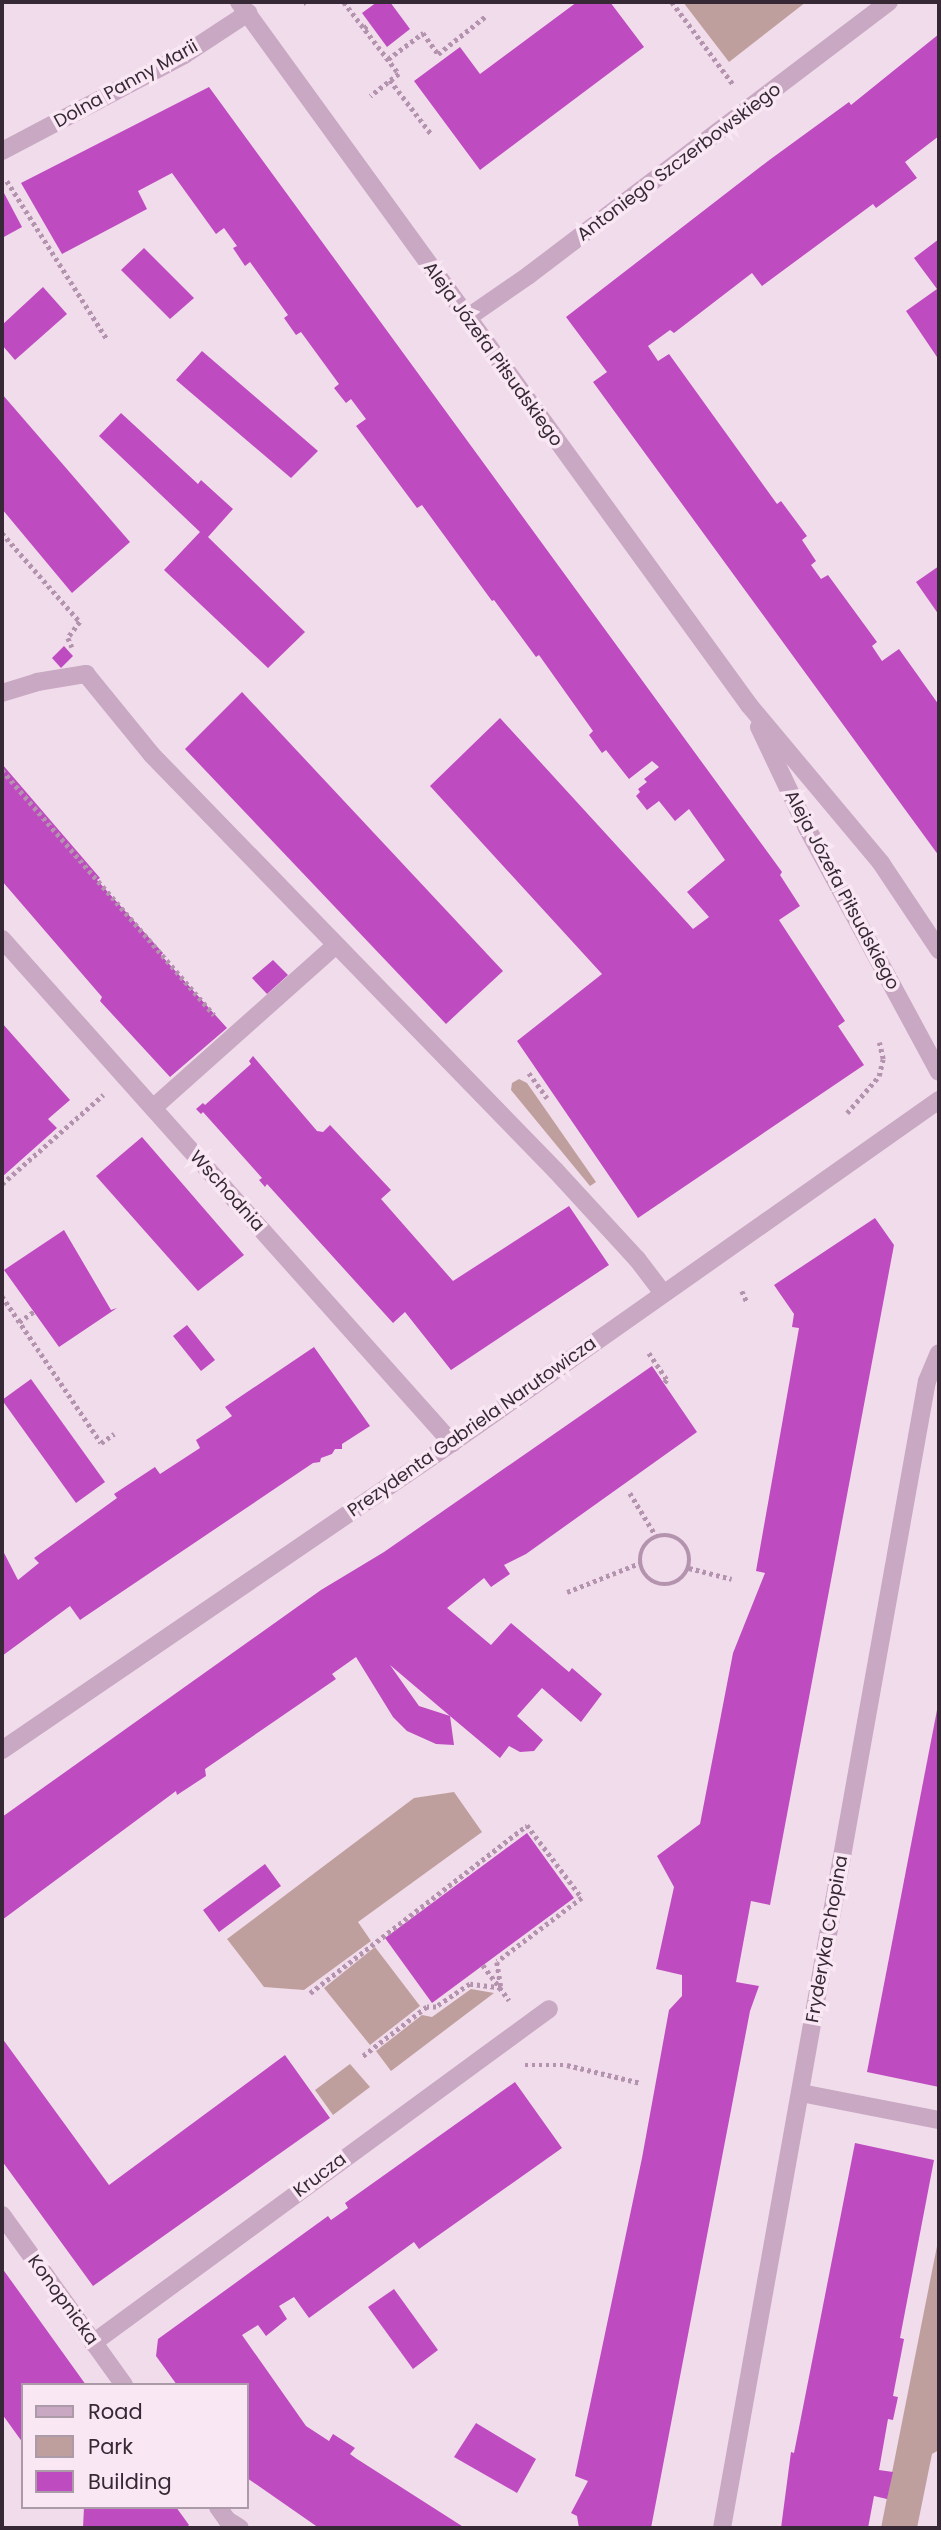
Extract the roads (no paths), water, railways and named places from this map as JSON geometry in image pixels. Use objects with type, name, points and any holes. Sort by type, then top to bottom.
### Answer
[{"type":"street","name":"Antoniego Szczerbowskiego","points":[[467,318],[530,275],[889,2]]},
{"type":"street","name":"Aleja Józefa Piłsudskiego","points":[[243,8],[749,705],[881,863],[939,950]]},
{"type":"street","name":"Dolna Panny Marii","points":[[2,151],[184,55],[243,8]]},
{"type":"street","points":[[2,693],[37,682],[86,674],[152,755],[574,1191],[637,1259],[663,1293]]},
{"type":"street","name":"Aleja Józefa Piłsudskiego","points":[[749,705],[807,828],[939,1072]]},
{"type":"street","name":"Wschodnia","points":[[2,939],[452,1443]]},
{"type":"street","points":[[153,1108],[336,945]]},
{"type":"street","name":"Prezydenta Gabriela Narutowicza","points":[[5,1741],[452,1443],[939,1100]]},
{"type":"street","name":"Fryderyka Chopina","points":[[722,2528],[927,1381],[939,1353]]},
{"type":"street","name":"Krucza","points":[[93,2343],[549,2009]]},
{"type":"street","points":[[801,2093],[939,2120]]},
{"type":"street","name":"Konopnicka","points":[[2,2215],[123,2383]]}]
